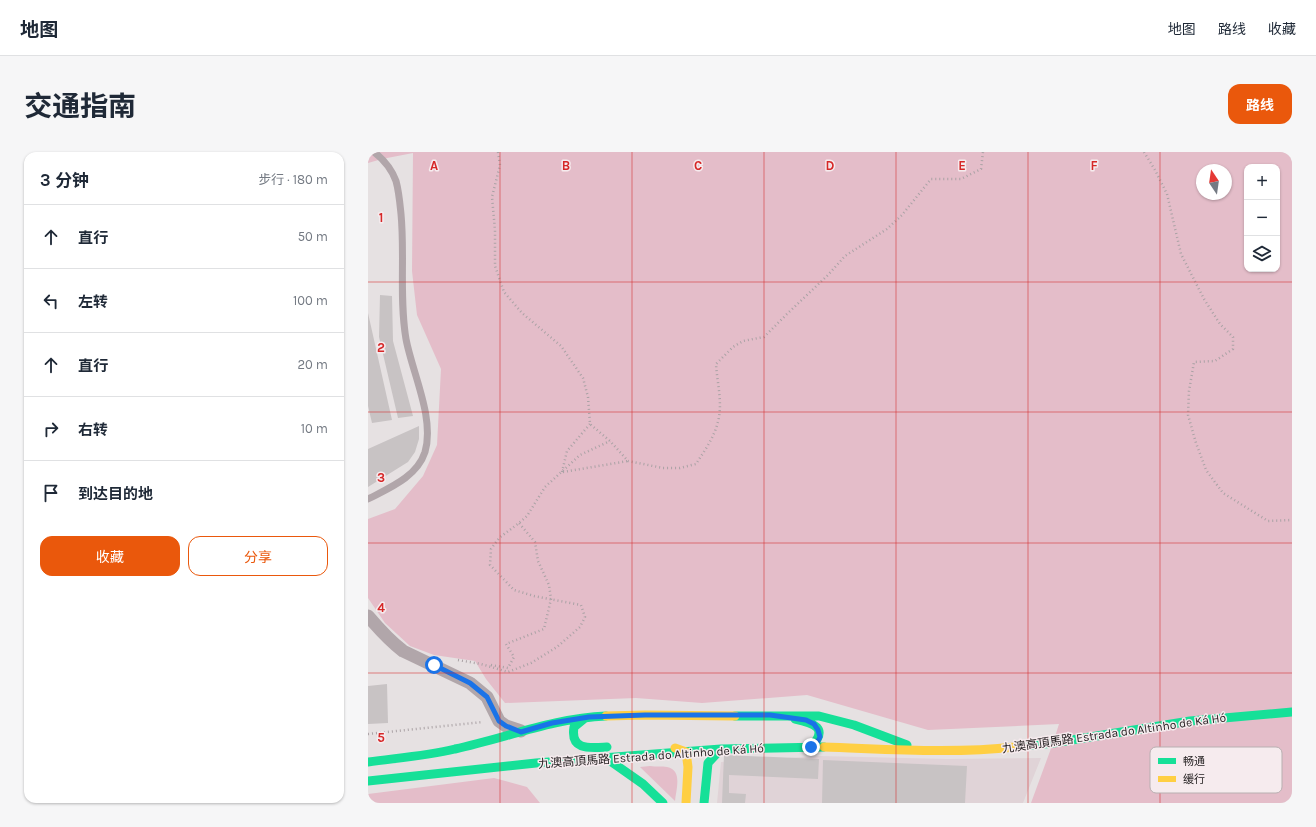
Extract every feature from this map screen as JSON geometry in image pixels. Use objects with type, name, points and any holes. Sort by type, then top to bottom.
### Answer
[{"type":"main road","name":"九澳高頂馬路 Estrada do Altinho de Ká Hó","points":[[368,781],[536,763],[721,750],[811,747],[935,751],[995,749],[1053,743],[1190,721],[1292,712]]},
{"type":"main road","name":"九澳高頂馬路 Estrada do Altinho de Ká Hó","points":[[368,762],[456,750],[552,723],[585,718],[645,715],[819,716],[854,725],[908,746],[935,751]]},
{"type":"main road","points":[[770,715],[806,720],[814,724],[820,737],[811,747]]},
{"type":"main road","points":[[585,718],[578,722],[573,730],[572,737],[579,746],[585,748],[616,747]]},
{"type":"main road","points":[[646,746],[672,747],[686,752],[688,767],[686,803]]},
{"type":"main road","points":[[704,803],[708,763],[721,750]]},
{"type":"main road","points":[[606,758],[636,777],[663,803]]},
{"type":"street","points":[[368,616],[389,639],[403,651],[470,683],[477,688],[487,697],[499,721],[506,726],[521,732]]},
{"type":"lane","points":[[368,499],[403,480],[421,462],[427,442],[427,425],[406,340],[402,291],[403,240],[396,181],[382,159],[374,152]]},
{"type":"path","points":[[498,152],[500,166],[492,197],[495,230],[494,266],[504,292],[522,313],[561,346],[583,378],[588,397],[590,424],[568,451],[562,472]]},
{"type":"path","points":[[562,472],[628,461],[663,468],[680,468],[696,464],[712,439],[719,417],[716,364],[733,347],[743,341],[764,337],[828,275],[845,256],[892,225],[931,179],[961,179],[982,169],[983,152]]},
{"type":"path","points":[[1144,152],[1156,170],[1167,194],[1181,254],[1204,299],[1220,324],[1233,338],[1233,349],[1214,361],[1194,362],[1189,391],[1188,415],[1206,470],[1223,493],[1268,522],[1292,520]]},
{"type":"path","points":[[590,424],[610,441],[628,461]]},
{"type":"path","points":[[482,664],[508,672],[530,663],[557,647],[580,627],[585,617],[581,605],[534,596],[514,590],[490,565],[490,550],[499,538],[527,516],[545,487],[580,455],[610,441]]},
{"type":"path","points":[[453,660],[508,668],[514,657],[506,644],[544,629],[552,599],[549,585],[538,561],[535,542],[519,523]]},
{"type":"path","points":[[368,734],[499,721]]},
{"type":"shaded area","points":[[368,152],[1292,152],[1292,803],[1031,803],[1059,724],[928,730],[807,695],[702,703],[636,698],[505,703],[486,679],[475,661],[434,655],[410,646],[385,623],[368,598],[368,519],[395,509],[423,476],[437,445],[441,369],[417,315],[412,271],[413,153],[368,163]]},
{"type":"shaded area","points":[[820,756],[947,759],[1041,758],[1023,803],[717,803],[721,762]]},
{"type":"shaded area","points":[[640,767],[667,767],[675,772],[677,776],[677,786],[675,801]]},
{"type":"shaded area","points":[[494,778],[527,787],[540,803],[368,803],[368,794]]},
{"type":"building","points":[[380,295],[392,296],[393,341],[413,416],[398,418],[379,337]]},
{"type":"building","points":[[368,313],[392,420],[372,423],[368,406]]},
{"type":"building","points":[[419,426],[419,439],[415,452],[408,462],[368,487],[368,449]]},
{"type":"building","points":[[387,684],[388,723],[368,724],[368,686]]},
{"type":"building","points":[[724,755],[819,759],[818,779],[729,775],[729,793],[746,794],[745,803],[722,803]]},
{"type":"building","points":[[823,760],[967,766],[965,803],[822,803]]},
{"type":"traffic: fast","points":[[1015,747],[1053,743],[1190,721],[1292,712]]},
{"type":"traffic: fast","points":[[368,762],[444,751],[474,745],[549,724],[568,720],[606,716]]},
{"type":"traffic: fast","points":[[735,716],[819,716],[854,725],[907,745]]},
{"type":"traffic: fast","points":[[585,718],[574,727],[575,740],[578,744],[594,748],[607,747]]},
{"type":"traffic: fast","points":[[795,719],[808,722],[817,727],[819,735],[811,747]]},
{"type":"traffic: fast","points":[[368,781],[536,763],[721,749],[824,747]]},
{"type":"traffic: fast","points":[[704,803],[708,763],[721,749]]},
{"type":"traffic: fast","points":[[606,758],[643,784],[663,803]]},
{"type":"traffic: slow","points":[[606,716],[735,716]]},
{"type":"traffic: slow","points":[[824,747],[943,751],[1015,747]]},
{"type":"traffic: slow","points":[[675,748],[686,752],[688,767],[686,803]]},
{"type":"route","points":[[434,665],[477,688],[487,697],[499,721],[506,726],[521,732],[552,723],[589,717],[645,715],[770,715],[806,720],[814,724],[820,737],[811,747]]}]
